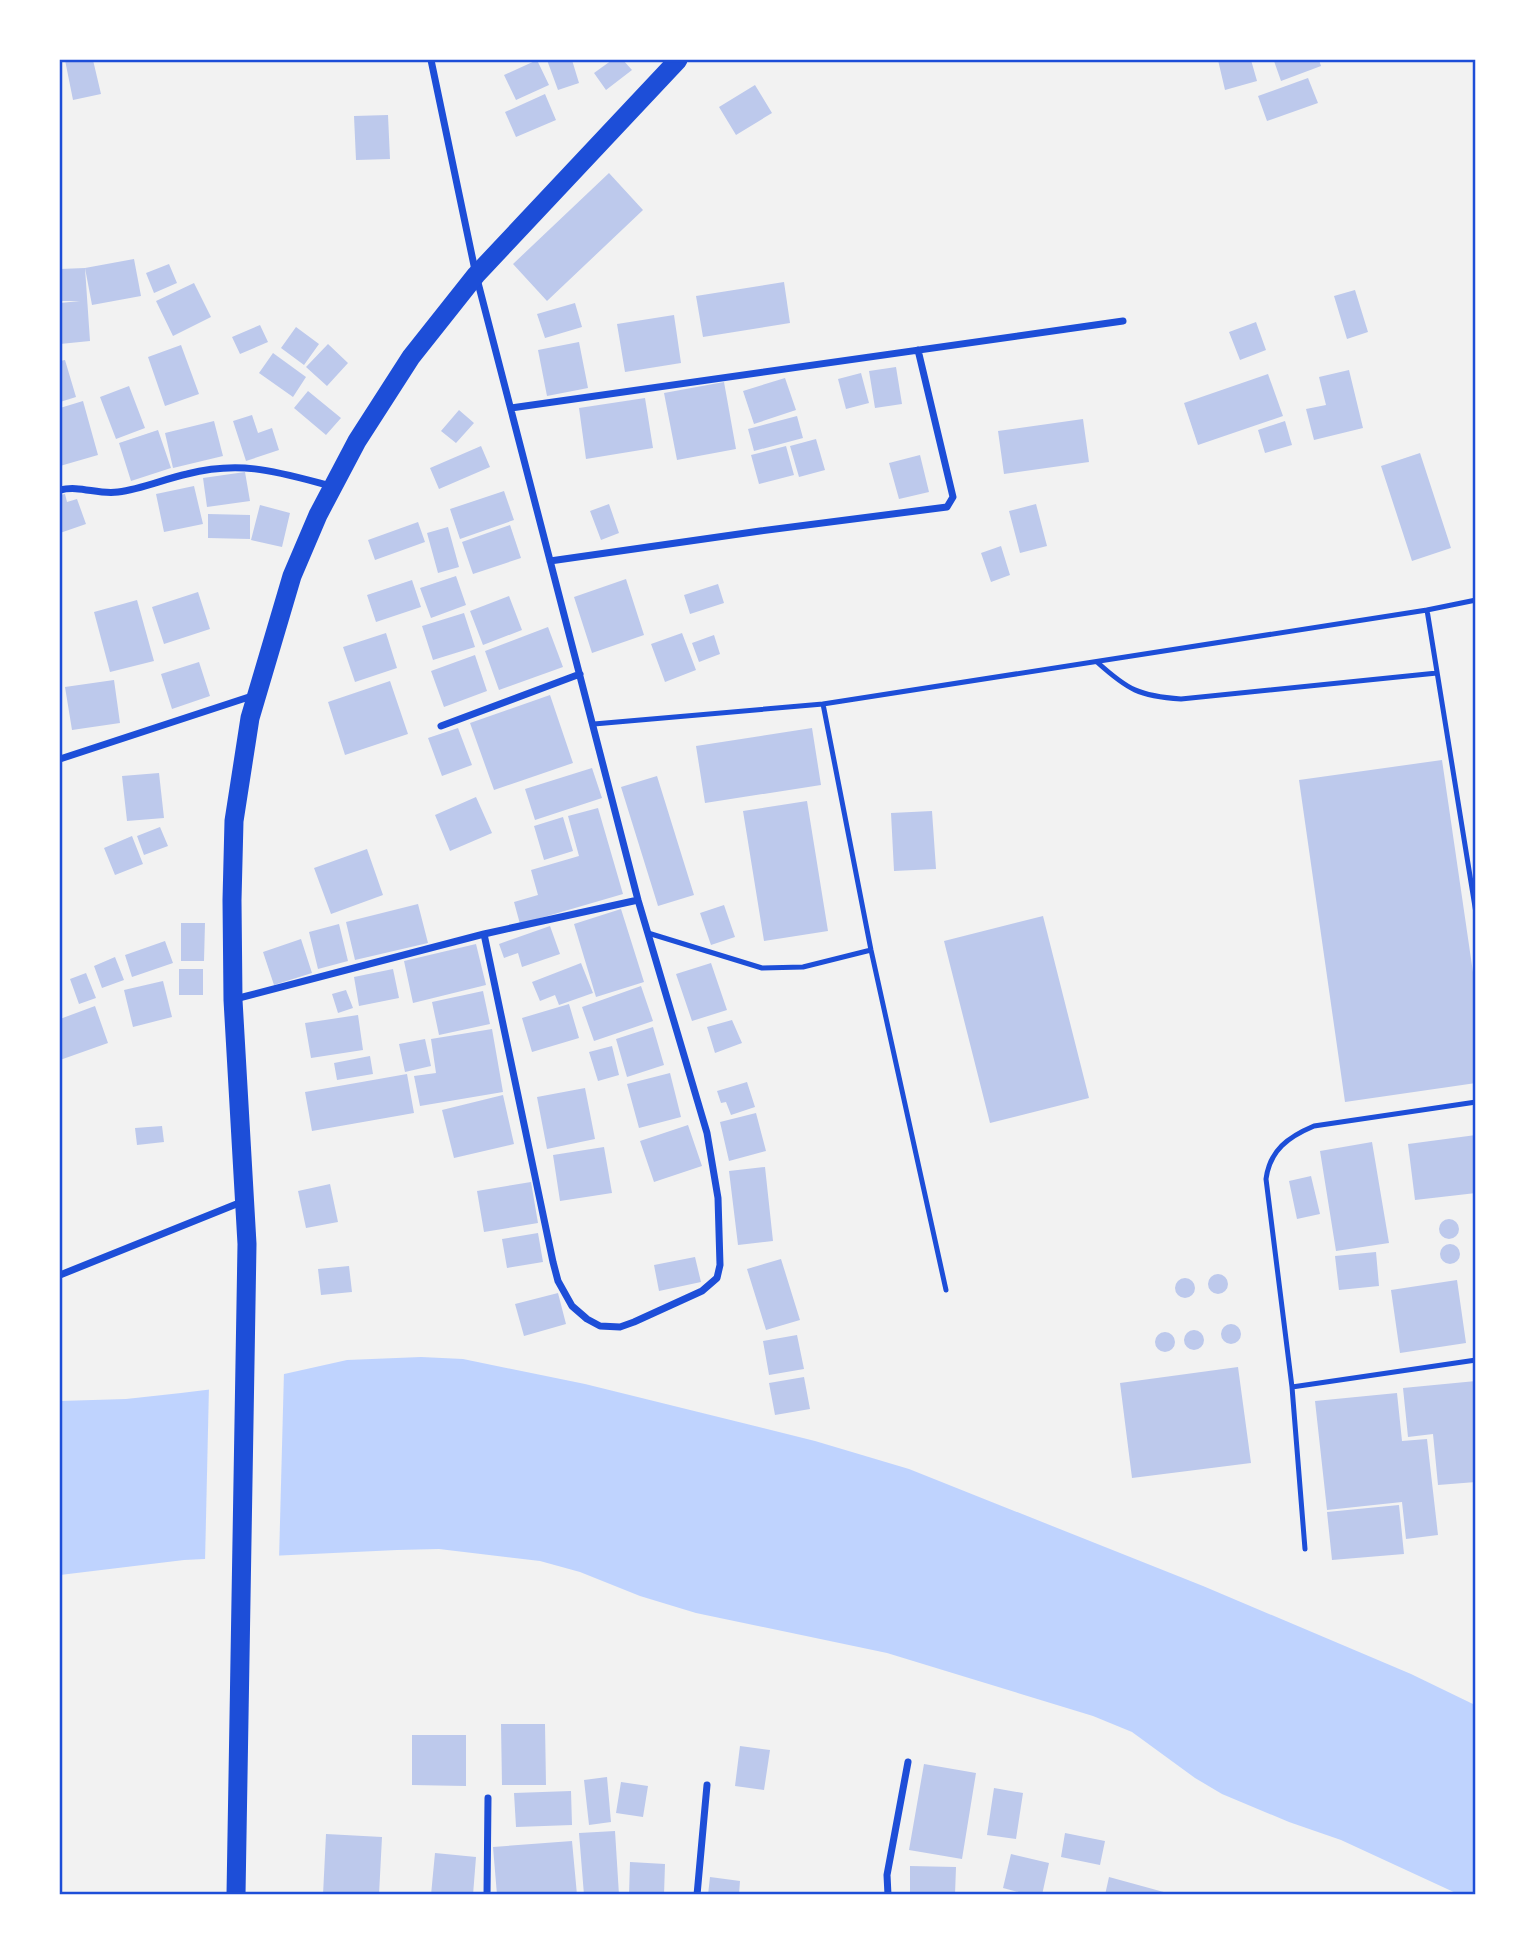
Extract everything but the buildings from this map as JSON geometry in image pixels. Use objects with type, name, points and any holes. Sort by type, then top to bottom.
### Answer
[{"type":"highway","points":[[236,1895],[247,1244],[233,1000],[232,900],[234,821],[250,718],[292,576],[332,486],[411,357],[476,275],[678,60]]},
{"type":"street","points":[[431,60],[476,275],[638,900],[707,1133],[718,1198],[720,1265],[717,1278],[702,1291],[620,1326],[600,1325],[587,1319],[572,1306],[558,1281],[484,934]]},
{"type":"street","points":[[511,408],[1123,321]]},
{"type":"street","points":[[550,561],[947,507],[953,497],[918,350]]},
{"type":"street","points":[[60,490],[76,487],[103,493],[119,492],[188,473],[235,466],[264,468],[332,486]]},
{"type":"street","points":[[441,726],[580,674]]},
{"type":"street","points":[[60,759],[256,695]]},
{"type":"street","points":[[233,1000],[484,934],[638,900]]},
{"type":"street","points":[[60,1275],[246,1201]]},
{"type":"street","points":[[888,1895],[887,1875],[908,1762]]},
{"type":"street","points":[[697,1895],[707,1785]]},
{"type":"street","points":[[487,1895],[488,1798]]},
{"type":"lane","points":[[594,724],[823,704],[1427,610],[1475,600]]},
{"type":"lane","points":[[1427,610],[1475,913]]},
{"type":"lane","points":[[1097,662],[1122,684],[1151,697],[1181,699],[1437,673]]},
{"type":"lane","points":[[823,704],[871,950],[946,1290]]},
{"type":"lane","points":[[648,933],[762,968],[803,967],[871,950]]},
{"type":"lane","points":[[1305,1549],[1292,1387],[1266,1178],[1268,1164],[1276,1149],[1296,1133],[1314,1126],[1475,1102]]},
{"type":"lane","points":[[1292,1387],[1475,1360]]},
{"type":"water","points":[[421,1357],[463,1359],[585,1384],[815,1441],[909,1469],[1203,1586],[1411,1674],[1475,1705],[1475,1894],[1458,1894],[1341,1840],[1222,1794],[1195,1778],[1132,1732],[1093,1716],[887,1653],[696,1613],[640,1596],[580,1572],[540,1561],[439,1549],[397,1550],[184,1560],[60,1575],[60,1401],[126,1399],[181,1393],[222,1388],[347,1360]]},
{"type":"pier","points":[[284,1371],[279,1560],[205,1563],[209,1386]]}]
